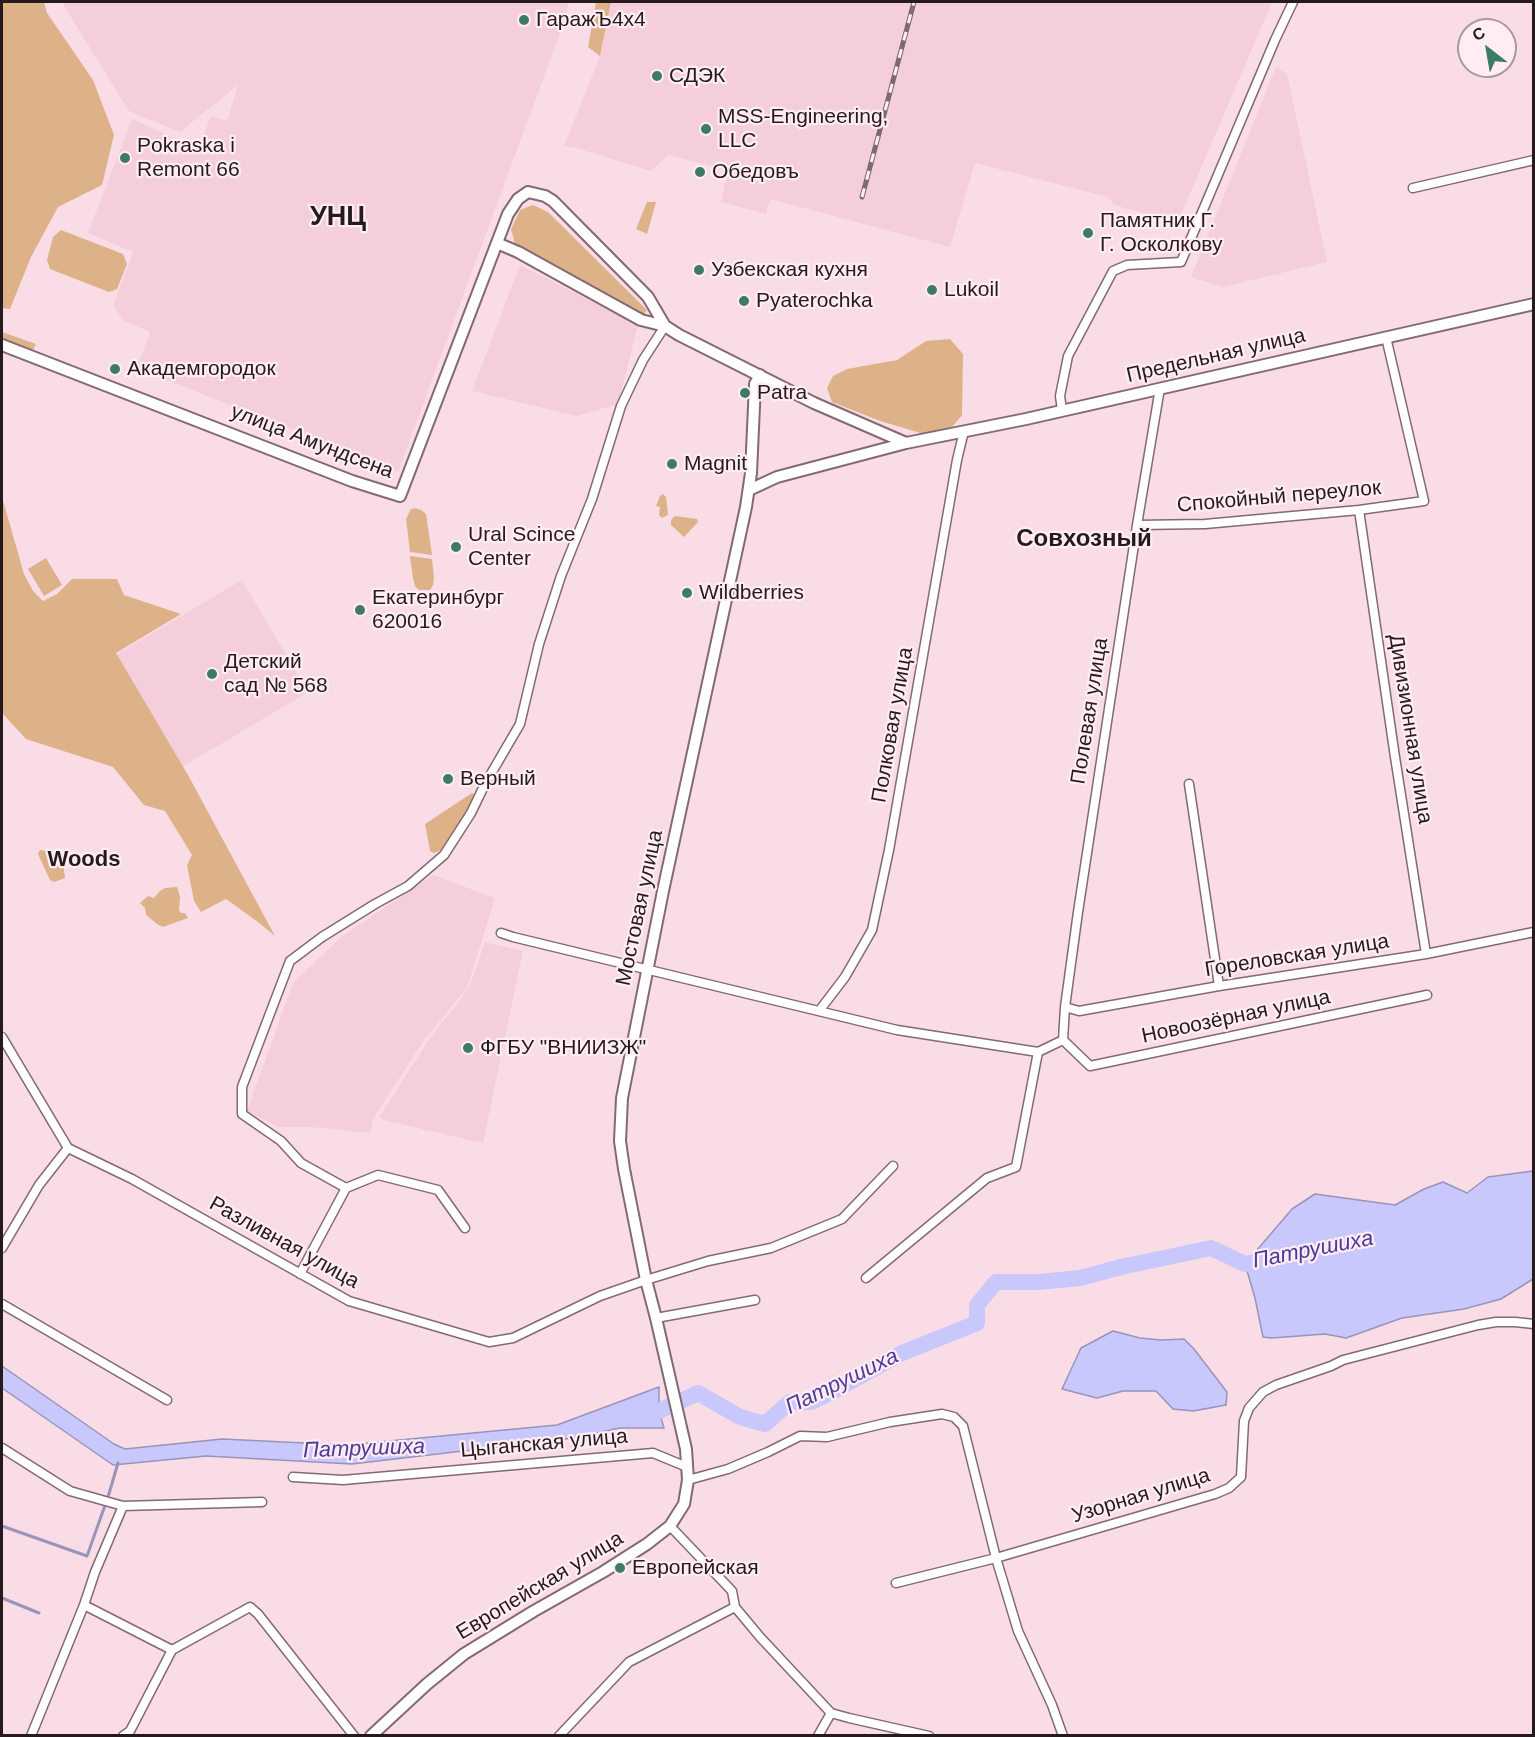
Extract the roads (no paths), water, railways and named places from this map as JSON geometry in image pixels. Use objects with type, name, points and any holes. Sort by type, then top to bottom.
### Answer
[{"type":"street","points":[[1062,410],[1060,396],[1068,356],[1096,299],[1113,271],[1127,265],[1181,261],[1293,2]]},
{"type":"street","points":[[1413,188],[1533,160]]},
{"type":"street","name":"улица Амундсена","points":[[2,345],[352,481],[400,496],[508,214],[518,199],[528,192],[545,196],[553,201],[648,297],[665,327]]},
{"type":"street","points":[[497,243],[518,252],[641,320],[665,327],[814,403],[906,443]]},
{"type":"street","name":"Предельная улица","points":[[749,490],[777,477],[906,443],[1533,304]]},
{"type":"street","points":[[346,1188],[301,1163],[281,1141],[242,1114],[242,1087],[290,961],[375,904],[408,886],[444,855],[471,813],[520,724],[543,633],[561,576],[592,499],[621,406],[643,360],[665,327]]},
{"type":"street","name":"Спокойный переулок","points":[[1137,525],[1205,524],[1359,510],[1424,501],[1386,337]]},
{"type":"street","name":"Мостовая улица","points":[[686,1449],[657,1318],[646,1280],[624,1169],[620,1141],[622,1098],[749,490],[755,384],[760,375]]},
{"type":"street","name":"Полевая улица","points":[[1063,1040],[1065,1007],[1080,900],[1160,388]]},
{"type":"street","name":"Полковая улица","points":[[819,1011],[845,977],[872,930],[891,839],[964,431]]},
{"type":"street","name":"Дивизионная улица","points":[[1359,510],[1426,954]]},
{"type":"street","points":[[1189,784],[1219,986]]},
{"type":"street","name":"Гореловская улица","points":[[1065,1007],[1079,1011],[1219,986],[1426,954],[1533,932]]},
{"type":"street","points":[[501,933],[897,1030],[1038,1052],[1063,1040]]},
{"type":"street","name":"Новоозёрная улица","points":[[1063,1040],[1090,1066],[1427,995]]},
{"type":"street","points":[[2,1037],[68,1148],[39,1185],[2,1248]]},
{"type":"street","points":[[866,1278],[987,1178],[1016,1167],[1038,1052]]},
{"type":"street","name":"Разливная улица","points":[[68,1148],[132,1179],[349,1301],[489,1342],[513,1338],[600,1296],[708,1261],[771,1248],[842,1219],[893,1166]]},
{"type":"street","points":[[300,1274],[346,1188],[378,1175],[438,1190],[465,1228]]},
{"type":"street","points":[[657,1318],[754,1300]]},
{"type":"street","points":[[2,1305],[168,1400]]},
{"type":"street","name":"Узорная улица","points":[[896,1583],[996,1558],[1215,1494],[1228,1488],[1241,1477],[1244,1421],[1249,1407],[1263,1392],[1276,1384],[1343,1360],[1478,1324],[1515,1322],[1533,1324]]},
{"type":"street","points":[[688,1480],[728,1469],[800,1436],[828,1437],[890,1422],[942,1414],[954,1417],[963,1426],[996,1558],[1018,1630],[1052,1705],[1063,1736]]},
{"type":"street","points":[[2,1448],[70,1491],[123,1506],[262,1502]]},
{"type":"street","name":"Европейская улица","points":[[371,1736],[427,1684],[464,1654],[617,1564],[670,1526],[684,1504],[688,1480],[686,1449]]},
{"type":"street","name":"Цыганская улица","points":[[294,1477],[343,1480],[653,1453],[687,1467]]},
{"type":"street","points":[[31,1736],[123,1506]]},
{"type":"street","points":[[670,1526],[732,1591],[735,1607],[831,1713],[928,1736]]},
{"type":"street","points":[[84,1605],[172,1650]]},
{"type":"street","points":[[123,1736],[130,1731],[172,1650],[250,1607],[258,1614],[354,1736]]},
{"type":"street","points":[[559,1736],[629,1662],[735,1607]]},
{"type":"street","points":[[818,1736],[831,1713]]},
{"type":"water","points":[[1533,1171],[1533,1279],[1501,1299],[1464,1309],[1402,1318],[1346,1338],[1325,1334],[1263,1337],[1245,1264],[1292,1209],[1315,1194],[1395,1205],[1424,1189],[1443,1182],[1467,1193],[1488,1177]]},
{"type":"water","points":[[1113,1331],[1140,1338],[1184,1339],[1227,1392],[1226,1405],[1193,1411],[1173,1409],[1156,1391],[1123,1391],[1097,1398],[1062,1389],[1081,1348]]},
{"type":"water","points":[[2,1366],[114,1444],[125,1449],[222,1439],[347,1445],[557,1425],[659,1387],[659,1411],[664,1428],[620,1428],[574,1438],[352,1464],[206,1456],[113,1465],[2,1388]]},
{"type":"waterway","name":"Патрушиха","points":[[638,1415],[659,1411],[698,1393],[740,1417],[765,1424],[790,1402],[811,1402],[902,1353],[977,1323],[977,1305],[996,1282],[1039,1282],[1080,1278],[1211,1248],[1245,1264],[1268,1260]]},
{"type":"waterway","points":[[2,1526],[87,1556],[118,1463]]},
{"type":"waterway","points":[[2,1598],[39,1613]]},
{"type":"railway","points":[[862,197],[914,2]]},
{"type":"place","name":"ГаражЪ4х4","points":[[524,20]]},
{"type":"place","name":"СДЭК","points":[[657,76]]},
{"type":"place","name":"MSS-Engineering, LLC","points":[[706,129]]},
{"type":"place","name":"Pokraska i Remont 66","points":[[125,158]]},
{"type":"place","name":"Обедовъ","points":[[700,172]]},
{"type":"place","name":"Памятник Г. Г. Осколкову","points":[[1088,233]]},
{"type":"place","name":"Узбекская кухня","points":[[699,270]]},
{"type":"place","name":"Lukoil","points":[[932,290]]},
{"type":"place","name":"Pyaterochka","points":[[744,301]]},
{"type":"place","name":"Академгородок","points":[[115,369]]},
{"type":"place","name":"Patra","points":[[745,393]]},
{"type":"place","name":"Magnit","points":[[672,464]]},
{"type":"place","name":"Ural Scince Center","points":[[456,547]]},
{"type":"place","name":"Wildberries","points":[[687,593]]},
{"type":"place","name":"Екатеринбург 620016","points":[[360,610]]},
{"type":"place","name":"Детский сад № 568","points":[[212,674]]},
{"type":"place","name":"Верный","points":[[448,779]]},
{"type":"place","name":"ФГБУ \"ВНИИЗЖ\"","points":[[468,1048]]},
{"type":"place","name":"Европейская","points":[[620,1568]]},
{"type":"district","name":"УНЦ","points":[[338,218]]},
{"type":"district","name":"Совхозный","points":[[1084,539]]},
{"type":"district","name":"Woods","points":[[84,860]]}]
